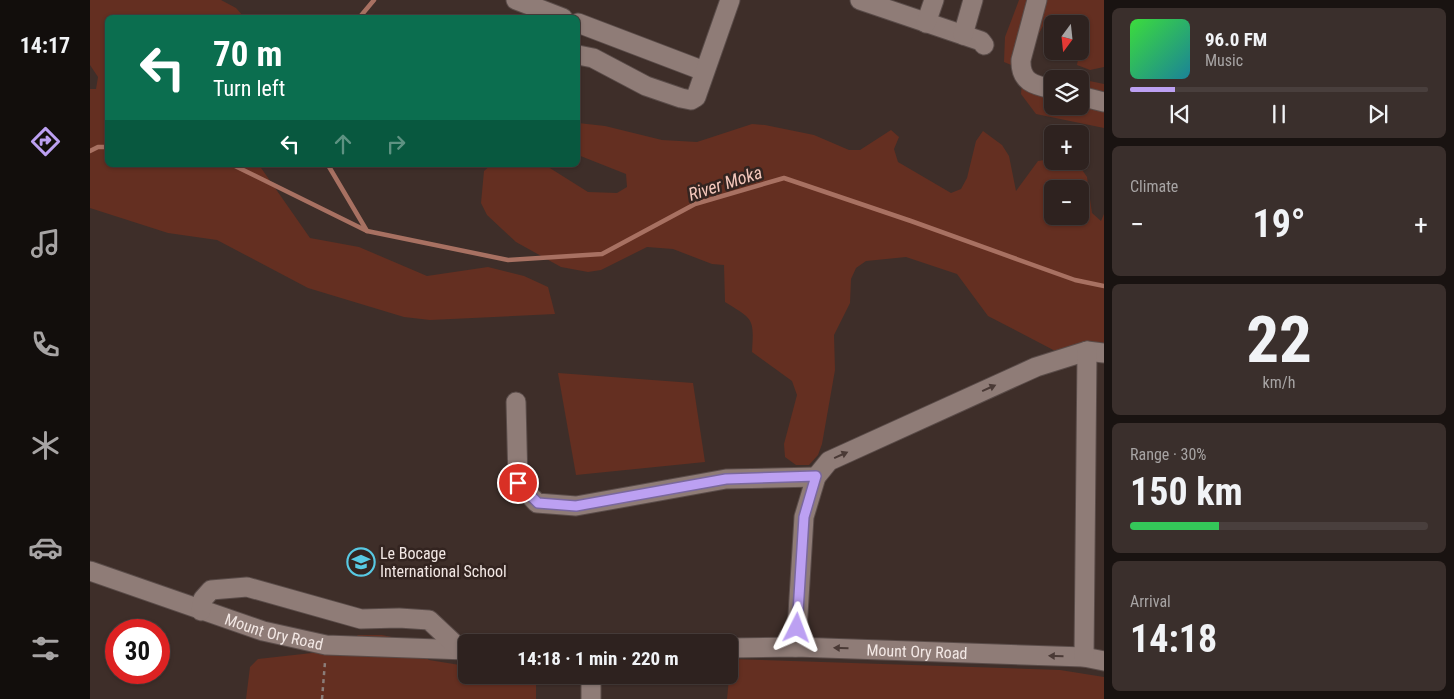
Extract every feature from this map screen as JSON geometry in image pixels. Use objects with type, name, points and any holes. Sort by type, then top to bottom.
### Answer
[{"type":"street","points":[[516,0],[555,15]]},
{"type":"street","points":[[580,55],[593,58],[636,82],[689,100],[696,96],[730,0]]},
{"type":"street","points":[[860,0],[895,6],[926,23],[981,41],[984,45]]},
{"type":"street","points":[[926,23],[934,0]]},
{"type":"street","points":[[963,35],[973,0]]},
{"type":"street","points":[[1036,0],[1021,60],[1021,68],[1024,76],[1031,82],[1044,86]]},
{"type":"street","points":[[580,24],[704,71]]},
{"type":"street","points":[[1089,98],[1104,102]]},
{"type":"street","points":[[796,647],[804,517],[816,476],[829,461],[1036,367],[1095,352],[1084,657]]},
{"type":"street","points":[[516,402],[518,483],[538,503],[576,506],[726,479],[816,476]]},
{"type":"street","name":"Mount Ory Road","points":[[90,571],[263,631],[326,645],[458,650]]},
{"type":"street","points":[[201,611],[202,600],[211,590],[247,587],[361,619],[399,618],[429,620],[458,645]]},
{"type":"street","name":"Mount Ory Road","points":[[738,648],[796,647],[1084,657],[1104,661]]},
{"type":"street","points":[[591,684],[592,699]]},
{"type":"path","points":[[322,699],[326,645]]},
{"type":"shaded area","points":[[90,0],[221,0],[236,8],[242,15],[105,15],[105,167],[260,167],[310,238],[359,247],[427,276],[488,267],[524,276],[548,287],[555,314],[430,320],[404,317],[308,288],[217,240],[168,233],[90,208],[90,89],[96,89],[98,77],[90,65]]},
{"type":"shaded area","points":[[1019,0],[1104,0],[1104,67],[1090,70],[1077,65],[1078,60],[1089,60],[1089,15],[1044,15],[1044,26],[1025,59],[1016,67],[1004,62],[1005,37]]},
{"type":"shaded area","points":[[1034,76],[1044,76],[1044,115],[1089,115],[1089,81],[1104,84],[1104,128],[1036,114],[1021,94],[1022,82]]},
{"type":"shaded area","points":[[580,123],[605,126],[662,140],[697,142],[752,124],[765,125],[814,135],[849,150],[860,150],[891,130],[899,137],[894,149],[898,162],[951,193],[961,189],[967,178],[976,141],[983,131],[1002,145],[1009,156],[1016,191],[1038,161],[1044,160],[1044,170],[1082,170],[1087,177],[1087,180],[1044,180],[1044,225],[1089,225],[1089,191],[1092,213],[1101,221],[1104,214],[1104,355],[1061,354],[988,316],[957,274],[906,257],[866,261],[856,268],[851,279],[850,303],[834,335],[835,370],[822,444],[818,455],[809,465],[796,465],[785,457],[784,444],[797,395],[792,381],[752,352],[753,332],[750,321],[742,313],[725,302],[724,265],[712,264],[673,249],[647,247],[601,270],[588,272],[561,267],[516,242],[487,215],[481,203],[484,171],[489,167],[548,167],[588,192],[617,193],[627,187],[626,174],[580,156]]},
{"type":"shaded area","points":[[558,373],[693,383],[705,462],[576,475]]},
{"type":"shaded area","points":[[358,635],[382,635],[406,640],[429,660],[458,665],[458,684],[536,684],[536,699],[246,699],[250,667],[258,659],[339,650]]},
{"type":"shaded area","points":[[738,659],[1060,670],[1104,677],[1104,699],[727,699],[728,684],[738,684]]},
{"type":"waterway","name":"River Moka","points":[[362,15],[374,0]]},
{"type":"waterway","points":[[90,151],[98,147],[105,147]]},
{"type":"waterway","points":[[237,167],[367,231]]},
{"type":"waterway","name":"River Moka","points":[[329,167],[367,231],[508,260],[602,254],[695,204],[784,178],[1075,280],[1104,286]]},
{"type":"place","name":"Le Bocage International School","points":[[361,562]]},
{"type":"route","points":[[518,483],[538,503],[576,506],[726,479],[816,476],[804,517],[797,628]]}]
